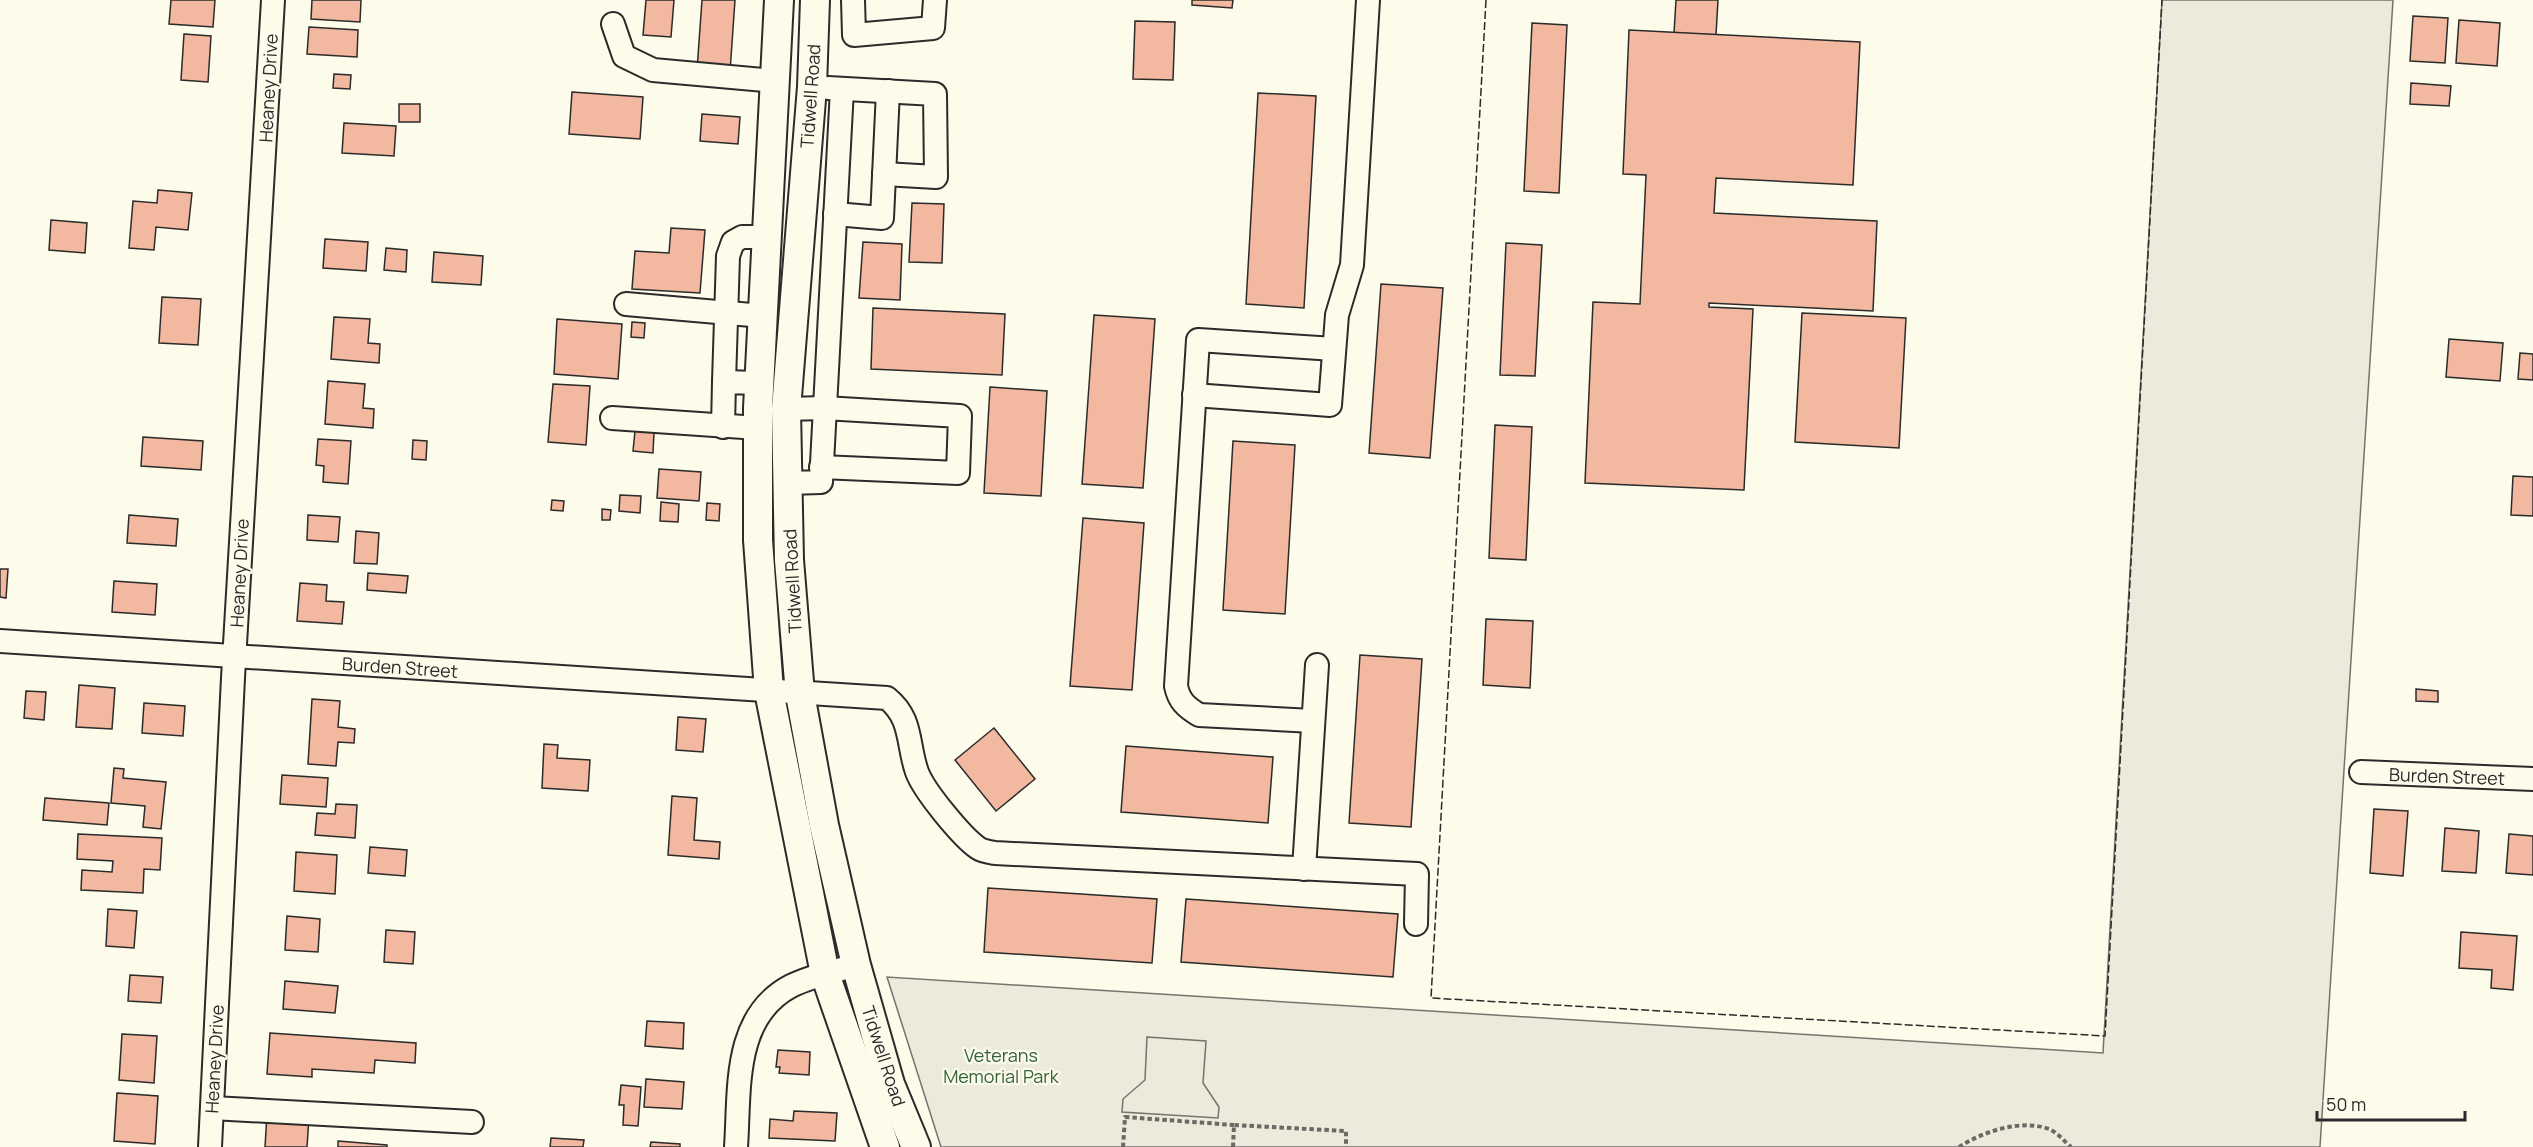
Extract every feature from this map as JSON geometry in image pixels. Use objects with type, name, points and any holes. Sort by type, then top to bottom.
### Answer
[{"type":"main road","name":"Tidwell Road","points":[[779,0],[758,406],[758,540],[769,692],[825,974],[885,1147]]},
{"type":"main road","name":"Tidwell Road","points":[[815,0],[812,87],[786,409],[789,560],[800,694],[824,825],[856,964],[890,1084],[916,1147]]},
{"type":"main road","points":[[776,81],[812,87]]},
{"type":"main road","points":[[758,406],[786,409]]},
{"type":"street","name":"Heaney Drive","points":[[210,1147],[234,656],[273,0]]},
{"type":"street","points":[[853,0],[854,35],[933,27],[935,0]]},
{"type":"street","points":[[1194,395],[1330,405],[1336,315],[1352,265],[1368,0]]},
{"type":"street","points":[[613,24],[624,56],[653,70],[776,81]]},
{"type":"street","points":[[812,87],[935,94],[936,177],[884,174]]},
{"type":"street","points":[[788,483],[821,482],[842,89]]},
{"type":"street","points":[[835,214],[882,218],[888,91]]},
{"type":"street","points":[[723,426],[728,256],[733,242],[742,237],[767,237]]},
{"type":"street","points":[[798,261],[833,263]]},
{"type":"street","points":[[626,304],[763,316]]},
{"type":"street","points":[[1313,721],[1199,715],[1179,698],[1176,686],[1198,340],[1334,349]]},
{"type":"street","points":[[612,418],[723,426],[758,406],[724,382]]},
{"type":"street","points":[[786,409],[824,408],[960,416],[958,473],[821,467]]},
{"type":"street","name":"Burden Street","points":[[0,641],[887,698],[898,707],[905,719],[917,771],[922,782],[964,837],[980,850],[995,853],[1417,874],[1416,924]]},
{"type":"street","points":[[1304,869],[1317,665]]},
{"type":"street","name":"Burden Street","points":[[2361,772],[2533,779]]},
{"type":"street","points":[[736,1147],[742,1058],[750,1030],[767,1004],[792,985],[856,964]]},
{"type":"street","points":[[212,1108],[472,1122]]},
{"type":"path","points":[[1123,1147],[1125,1118],[1346,1131],[1346,1147]]},
{"type":"path","points":[[1233,1147],[1234,1125]]},
{"type":"path","points":[[1959,1147],[1972,1139],[2017,1125],[2050,1130],[2071,1147]]},
{"type":"green space","name":"Veterans Memorial Park","points":[[2162,0],[2393,0],[2320,1147],[941,1147],[887,977],[2103,1053]]},
{"type":"shaded area","points":[[1147,1037],[1206,1041],[1203,1083],[1219,1107],[1218,1118],[1122,1112],[1123,1099],[1145,1080]]},
{"type":"building","points":[[171,0],[215,0],[213,27],[169,24]]},
{"type":"building","points":[[312,0],[361,0],[360,22],[311,19]]},
{"type":"building","points":[[646,0],[674,0],[671,37],[643,35]]},
{"type":"building","points":[[702,0],[735,0],[730,72],[697,70]]},
{"type":"building","points":[[1192,0],[1233,0],[1232,8],[1192,5]]},
{"type":"building","points":[[1676,0],[1718,0],[1716,35],[1674,33]]},
{"type":"building","points":[[2413,16],[2448,18],[2445,63],[2410,61]]},
{"type":"building","points":[[2459,20],[2500,23],[2497,66],[2456,63]]},
{"type":"building","points":[[1135,21],[1175,22],[1173,80],[1133,79]]},
{"type":"building","points":[[1532,23],[1567,25],[1559,193],[1524,191]]},
{"type":"building","points":[[309,27],[358,30],[357,57],[307,54]]},
{"type":"building","points":[[1629,30],[1860,42],[1853,185],[1716,178],[1714,213],[1877,221],[1873,311],[1709,303],[1709,307],[1753,309],[1744,490],[1585,483],[1593,302],[1640,304],[1646,175],[1623,174]]},
{"type":"building","points":[[184,34],[211,36],[208,82],[181,80]]},
{"type":"building","points":[[334,74],[351,75],[350,89],[333,88]]},
{"type":"building","points":[[2411,83],[2451,86],[2449,106],[2410,104]]},
{"type":"building","points":[[572,92],[643,97],[640,139],[569,134]]},
{"type":"building","points":[[1258,93],[1316,96],[1304,308],[1246,304]]},
{"type":"building","points":[[399,104],[420,104],[420,122],[399,122]]},
{"type":"building","points":[[702,114],[740,117],[738,144],[700,141]]},
{"type":"building","points":[[344,123],[396,126],[394,156],[342,153]]},
{"type":"building","points":[[158,190],[192,193],[188,230],[156,227],[154,250],[129,248],[133,201],[157,203]]},
{"type":"building","points":[[912,203],[944,204],[942,263],[909,262]]},
{"type":"building","points":[[51,220],[87,223],[85,253],[49,250]]},
{"type":"building","points":[[671,228],[705,230],[700,293],[632,289],[635,251],[669,253]]},
{"type":"building","points":[[325,239],[368,242],[366,271],[323,268]]},
{"type":"building","points":[[863,242],[902,244],[900,300],[859,298]]},
{"type":"building","points":[[1506,243],[1542,245],[1535,376],[1500,375]]},
{"type":"building","points":[[386,248],[407,250],[406,272],[384,270]]},
{"type":"building","points":[[434,252],[483,256],[481,285],[432,282]]},
{"type":"building","points":[[1381,284],[1443,288],[1430,458],[1369,453]]},
{"type":"building","points":[[162,297],[201,299],[198,345],[159,343]]},
{"type":"building","points":[[873,308],[1005,314],[1002,375],[871,369]]},
{"type":"building","points":[[1802,313],[1906,318],[1899,448],[1795,442]]},
{"type":"building","points":[[1094,315],[1155,319],[1143,488],[1082,484]]},
{"type":"building","points":[[334,317],[370,319],[368,343],[380,344],[379,363],[331,359]]},
{"type":"building","points":[[557,319],[622,324],[618,379],[554,374]]},
{"type":"building","points":[[632,322],[645,323],[644,338],[631,337]]},
{"type":"building","points":[[2449,339],[2503,343],[2500,381],[2446,377]]},
{"type":"building","points":[[2520,353],[2533,354],[2533,380],[2518,379]]},
{"type":"building","points":[[328,381],[365,384],[363,408],[374,409],[373,428],[325,424]]},
{"type":"building","points":[[553,384],[590,386],[586,445],[548,442]]},
{"type":"building","points":[[990,387],[1047,391],[1041,496],[984,493]]},
{"type":"building","points":[[1495,425],[1532,427],[1526,560],[1489,558]]},
{"type":"building","points":[[635,431],[654,432],[653,453],[633,451]]},
{"type":"building","points":[[143,437],[203,441],[201,470],[141,466]]},
{"type":"building","points":[[318,439],[351,441],[348,484],[323,482],[324,466],[316,465]]},
{"type":"building","points":[[413,440],[427,441],[426,460],[412,459]]},
{"type":"building","points":[[1233,441],[1295,445],[1285,614],[1223,610]]},
{"type":"building","points":[[659,469],[701,472],[699,501],[657,498]]},
{"type":"building","points":[[2513,476],[2533,477],[2533,516],[2511,515]]},
{"type":"building","points":[[620,495],[641,496],[640,513],[619,511]]},
{"type":"building","points":[[552,500],[564,501],[563,511],[551,510]]},
{"type":"building","points":[[661,502],[679,504],[678,522],[660,521]]},
{"type":"building","points":[[707,503],[720,504],[719,521],[706,520]]},
{"type":"building","points":[[602,509],[611,510],[610,520],[602,520]]},
{"type":"building","points":[[129,515],[178,519],[176,546],[127,543]]},
{"type":"building","points":[[308,515],[340,517],[338,542],[307,540]]},
{"type":"building","points":[[1083,518],[1144,523],[1132,690],[1070,686]]},
{"type":"building","points":[[356,531],[379,533],[377,564],[354,563]]},
{"type":"building","points":[[0,569],[8,569],[6,598],[0,597]]},
{"type":"building","points":[[368,573],[408,576],[406,593],[367,590]]},
{"type":"building","points":[[114,581],[157,584],[155,615],[112,612]]},
{"type":"building","points":[[300,583],[327,585],[326,601],[344,602],[342,624],[297,621]]},
{"type":"building","points":[[1486,619],[1533,621],[1530,688],[1483,685]]},
{"type":"building","points":[[1360,655],[1422,659],[1411,827],[1349,823]]},
{"type":"building","points":[[79,685],[115,688],[112,729],[76,727]]},
{"type":"building","points":[[2416,689],[2438,691],[2438,702],[2416,701]]},
{"type":"building","points":[[26,691],[46,692],[44,720],[24,718]]},
{"type":"building","points":[[312,699],[340,701],[338,727],[355,729],[354,743],[338,742],[336,766],[308,764]]},
{"type":"building","points":[[144,703],[185,706],[183,736],[142,733]]},
{"type":"building","points":[[678,717],[706,719],[703,752],[676,750]]},
{"type":"building","points":[[994,728],[1035,779],[996,811],[955,760]]},
{"type":"building","points":[[544,744],[558,745],[557,758],[590,760],[588,791],[542,788]]},
{"type":"building","points":[[1126,746],[1273,757],[1268,823],[1121,812]]},
{"type":"building","points":[[114,768],[124,769],[123,778],[166,782],[161,829],[143,827],[145,806],[111,803]]},
{"type":"building","points":[[282,775],[328,778],[326,807],[280,804]]},
{"type":"building","points":[[672,796],[697,798],[694,840],[720,842],[719,859],[668,855]]},
{"type":"building","points":[[45,798],[109,803],[107,825],[43,820]]},
{"type":"building","points":[[336,804],[357,805],[355,838],[315,835],[317,813],[335,814]]},
{"type":"building","points":[[2374,809],[2408,811],[2403,876],[2370,873]]},
{"type":"building","points":[[2445,828],[2479,831],[2476,873],[2442,871]]},
{"type":"building","points":[[78,834],[162,838],[160,870],[144,869],[143,893],[81,890],[82,870],[112,872],[113,861],[77,859]]},
{"type":"building","points":[[2509,834],[2533,836],[2533,875],[2506,873]]},
{"type":"building","points":[[370,847],[407,850],[405,876],[368,873]]},
{"type":"building","points":[[296,852],[337,855],[335,894],[294,891]]},
{"type":"building","points":[[988,888],[1157,899],[1152,963],[984,952]]},
{"type":"building","points":[[1186,899],[1398,914],[1393,977],[1181,962]]},
{"type":"building","points":[[108,909],[137,911],[134,948],[106,946]]},
{"type":"building","points":[[287,916],[320,919],[318,952],[285,950]]},
{"type":"building","points":[[386,930],[415,932],[413,964],[384,962]]},
{"type":"building","points":[[2461,932],[2517,936],[2513,990],[2491,988],[2492,970],[2459,968]]},
{"type":"building","points":[[130,975],[163,977],[161,1003],[128,1001]]},
{"type":"building","points":[[285,981],[338,986],[335,1013],[283,1009]]},
{"type":"building","points":[[647,1021],[684,1023],[683,1049],[645,1046]]},
{"type":"building","points":[[270,1033],[416,1043],[415,1063],[375,1060],[374,1073],[312,1069],[312,1077],[267,1074]]},
{"type":"building","points":[[122,1034],[157,1036],[154,1083],[119,1080]]},
{"type":"building","points":[[778,1050],[810,1052],[809,1075],[779,1073],[780,1067],[776,1067]]},
{"type":"building","points":[[646,1079],[684,1082],[682,1109],[644,1107]]},
{"type":"building","points":[[621,1085],[641,1087],[638,1126],[623,1125],[624,1105],[619,1105]]},
{"type":"building","points":[[117,1093],[158,1096],[155,1144],[114,1141]]},
{"type":"building","points":[[794,1111],[837,1113],[835,1141],[769,1138],[770,1119],[793,1121]]},
{"type":"building","points":[[267,1114],[309,1117],[307,1147],[265,1147]]},
{"type":"building","points":[[551,1138],[584,1140],[583,1147],[550,1147]]},
{"type":"building","points":[[338,1141],[387,1145],[387,1147],[338,1147]]},
{"type":"building","points":[[651,1142],[680,1144],[680,1147],[650,1147]]},
{"type":"fence","points":[[1486,0],[1431,998],[2105,1036],[2162,0]]}]
